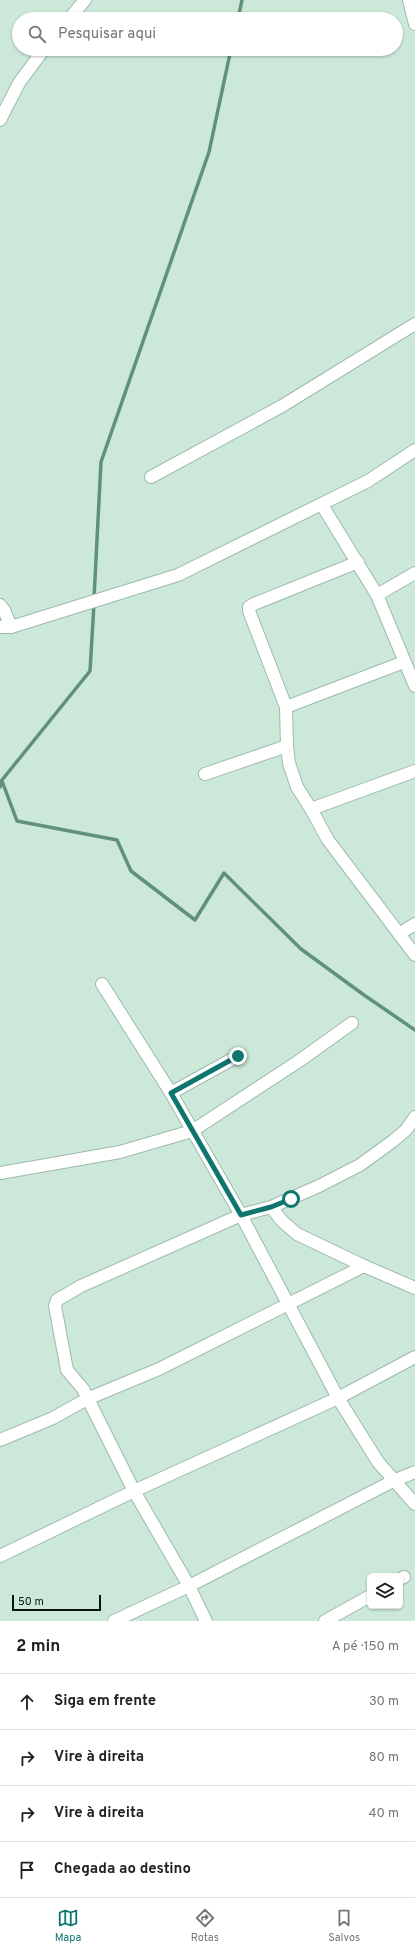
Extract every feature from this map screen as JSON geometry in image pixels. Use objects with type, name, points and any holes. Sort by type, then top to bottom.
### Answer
[{"type":"street","points":[[75,12],[85,0]]},
{"type":"street","points":[[409,0],[415,24]]},
{"type":"street","points":[[0,120],[19,83],[39,56]]},
{"type":"street","points":[[152,477],[282,406],[415,324]]},
{"type":"street","points":[[0,605],[4,610],[6,627],[178,575],[368,481],[415,450]]},
{"type":"street","points":[[322,505],[377,595],[415,686]]},
{"type":"street","points":[[358,562],[249,607],[249,611],[286,706],[287,746],[297,787],[312,809],[328,840],[415,956]]},
{"type":"street","points":[[377,595],[415,573]]},
{"type":"street","points":[[286,706],[404,662]]},
{"type":"street","points":[[205,774],[287,746]]},
{"type":"street","points":[[312,809],[415,771]]},
{"type":"street","points":[[399,934],[415,924]]},
{"type":"street","points":[[102,984],[171,1093],[241,1215],[290,1304],[338,1398],[378,1462],[393,1481],[415,1504]]},
{"type":"street","points":[[0,1173],[120,1152],[192,1131],[299,1061],[352,1023]]},
{"type":"street","points":[[171,1093],[238,1056]]},
{"type":"street","points":[[206,1621],[189,1586],[134,1491],[81,1385],[67,1370],[55,1306],[57,1300],[81,1286],[241,1215],[271,1207],[291,1199],[360,1165],[394,1141],[406,1130],[415,1117]]},
{"type":"street","points":[[271,1207],[282,1221],[297,1234],[364,1266],[415,1288]]},
{"type":"street","points":[[0,1440],[53,1418],[87,1399],[159,1369],[364,1266]]},
{"type":"street","points":[[0,1556],[134,1491],[338,1398],[415,1357]]},
{"type":"street","points":[[114,1621],[189,1586],[393,1481],[415,1472]]},
{"type":"street","points":[[325,1621],[367,1598]]},
{"type":"waterway","points":[[239,12],[242,0]]},
{"type":"waterway","points":[[94,598],[101,462],[209,152],[230,56]]},
{"type":"waterway","points":[[0,787],[2,780],[90,671],[94,604]]},
{"type":"waterway","points":[[2,781],[17,821],[117,840],[131,871],[195,920],[224,873],[301,949],[415,1030]]},
{"type":"route","points":[[238,1056],[171,1093],[241,1215],[271,1207],[291,1199]]}]
